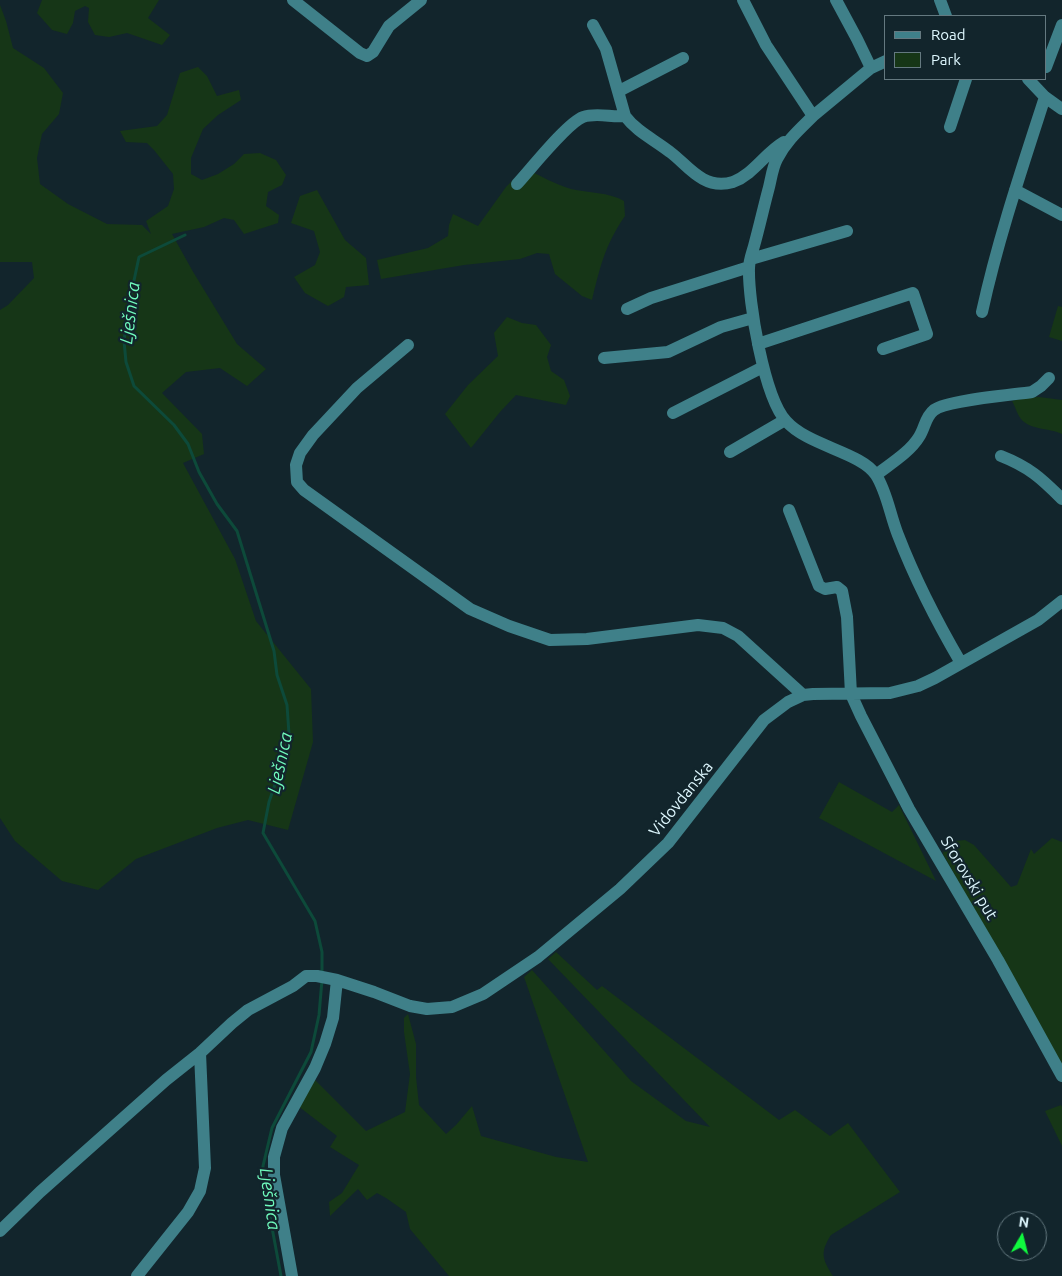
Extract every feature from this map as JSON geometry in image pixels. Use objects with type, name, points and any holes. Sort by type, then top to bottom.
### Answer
[{"type":"street","points":[[293,0],[360,53],[367,56],[373,52],[389,26],[421,0]]},
{"type":"street","points":[[743,0],[766,45],[813,116]]},
{"type":"street","points":[[836,0],[871,68]]},
{"type":"street","points":[[940,0],[946,15]]},
{"type":"street","points":[[593,25],[606,49],[625,116],[633,126],[671,152],[692,172],[703,180],[718,184],[734,182],[748,174],[767,154],[789,139],[813,116],[871,68],[884,62]]},
{"type":"street","points":[[1047,64],[1062,25]]},
{"type":"street","points":[[619,91],[683,58]]},
{"type":"street","points":[[950,127],[966,80]]},
{"type":"street","points":[[1029,80],[1041,88],[1062,109]]},
{"type":"street","points":[[982,312],[989,278],[1015,190],[1041,88]]},
{"type":"street","points":[[518,184],[542,155],[582,117],[611,114],[625,116]]},
{"type":"street","points":[[789,139],[776,160],[750,263],[753,318],[763,367],[774,400],[785,420],[808,438],[853,458],[867,466],[876,475],[897,534],[913,571],[940,627],[962,663]]},
{"type":"street","points":[[1015,190],[1062,215]]},
{"type":"street","points":[[627,309],[651,298],[847,231]]},
{"type":"street","points":[[758,344],[912,293],[927,334],[883,349]]},
{"type":"street","points":[[604,358],[668,352],[722,327],[753,318]]},
{"type":"street","points":[[408,345],[357,388],[312,435],[300,453],[296,465],[296,482],[304,490],[470,609],[509,626],[550,640],[587,639],[698,625],[723,628],[738,636],[803,695]]},
{"type":"street","points":[[673,413],[763,367]]},
{"type":"street","points":[[876,475],[912,445],[920,436],[926,421],[933,411],[957,403],[1032,392],[1048,378]]},
{"type":"street","points":[[730,452],[785,420]]},
{"type":"street","points":[[1001,456],[1020,463],[1038,475],[1062,499]]},
{"type":"street","name":"Sforovski put","points":[[789,510],[819,586],[825,589],[837,587],[842,591],[847,617],[852,694],[861,716],[909,809],[998,960],[1062,1076]]},
{"type":"street","name":"Vidovdanska","points":[[200,1053],[248,1010],[293,986],[306,976],[333,979],[410,1006],[427,1009],[452,1007],[483,994],[538,957],[626,883],[668,843],[764,720],[788,702],[803,695],[902,691],[918,686],[1038,620],[1062,601]]},
{"type":"street","points":[[292,1276],[274,1175],[274,1157],[282,1128],[315,1068],[325,1044],[332,1018],[333,979]]},
{"type":"street","points":[[0,1230],[101,1137],[200,1053]]},
{"type":"street","points":[[137,1276],[188,1212],[200,1192],[205,1168],[200,1053]]},
{"type":"green space","points":[[42,0],[159,0],[148,18],[170,35],[162,45],[127,33],[109,37],[95,35],[88,22],[89,8],[85,6],[75,11],[73,23],[67,34],[52,30],[37,13]]},
{"type":"green space","points":[[0,5],[13,48],[44,68],[63,93],[59,114],[42,134],[37,158],[40,184],[68,204],[107,224],[142,225],[151,234],[146,221],[168,206],[174,189],[173,174],[147,143],[126,142],[120,131],[157,126],[167,115],[180,73],[198,67],[207,76],[217,96],[239,90],[241,100],[218,115],[203,129],[191,158],[191,174],[202,180],[218,174],[234,164],[244,154],[260,153],[276,160],[286,175],[282,185],[268,192],[266,206],[279,215],[278,223],[244,234],[234,220],[224,218],[204,227],[172,234],[237,344],[266,369],[247,386],[220,368],[186,372],[162,393],[202,434],[204,454],[183,463],[235,559],[256,621],[311,689],[313,742],[288,830],[248,820],[217,828],[136,859],[98,890],[62,881],[15,841],[0,818],[0,310],[8,305],[34,278],[32,262],[0,262]]},
{"type":"green space","points":[[525,168],[571,189],[605,194],[624,201],[625,216],[608,247],[592,300],[582,296],[555,274],[549,254],[537,253],[520,259],[464,265],[381,279],[377,260],[428,248],[448,236],[453,214],[478,226],[506,187]]},
{"type":"green space","points":[[317,190],[345,240],[366,258],[369,285],[346,287],[344,297],[328,306],[305,293],[294,277],[315,265],[320,252],[314,231],[291,223],[300,196]]},
{"type":"green space","points":[[1058,306],[1062,307],[1062,341],[1049,337]]},
{"type":"green space","points":[[507,317],[522,323],[536,325],[551,345],[547,357],[551,371],[564,380],[570,396],[566,405],[516,395],[471,448],[445,414],[468,385],[498,356],[494,333]]},
{"type":"green space","points":[[1039,397],[1062,400],[1062,434],[1025,423],[1012,401]]},
{"type":"green space","points":[[839,782],[892,812],[899,805],[936,881],[819,818]]},
{"type":"green space","points":[[1052,838],[1062,842],[1062,1068],[943,854],[946,842],[965,840],[974,845],[1011,887],[1017,885],[1031,849],[1034,854]]},
{"type":"green space","points":[[556,952],[597,990],[602,986],[779,1120],[795,1110],[830,1136],[848,1123],[900,1192],[831,1235],[825,1246],[824,1256],[826,1265],[833,1276],[449,1276],[410,1229],[406,1212],[377,1193],[367,1200],[358,1189],[330,1216],[329,1202],[342,1193],[359,1165],[330,1147],[337,1136],[298,1106],[315,1080],[366,1131],[405,1112],[410,1074],[404,1018],[408,1014],[416,1044],[416,1077],[419,1105],[446,1134],[472,1106],[481,1136],[556,1157],[588,1162],[524,977],[532,970],[631,1081],[686,1121],[710,1127],[548,959]]},
{"type":"green space","points":[[1061,1105],[1062,1107],[1062,1146],[1045,1111]]},
{"type":"waterway","name":"Lješnica","points":[[185,235],[139,257],[129,304],[124,341],[126,362],[134,386],[174,425],[188,444],[199,472],[217,504],[237,531],[274,651],[277,675],[287,705],[289,734],[282,764],[269,802],[263,833],[315,921],[322,952],[322,974]]},
{"type":"waterway","name":"Lješnica","points":[[281,1276],[263,1179],[263,1166],[272,1128],[311,1052],[319,1015],[322,980]]}]
